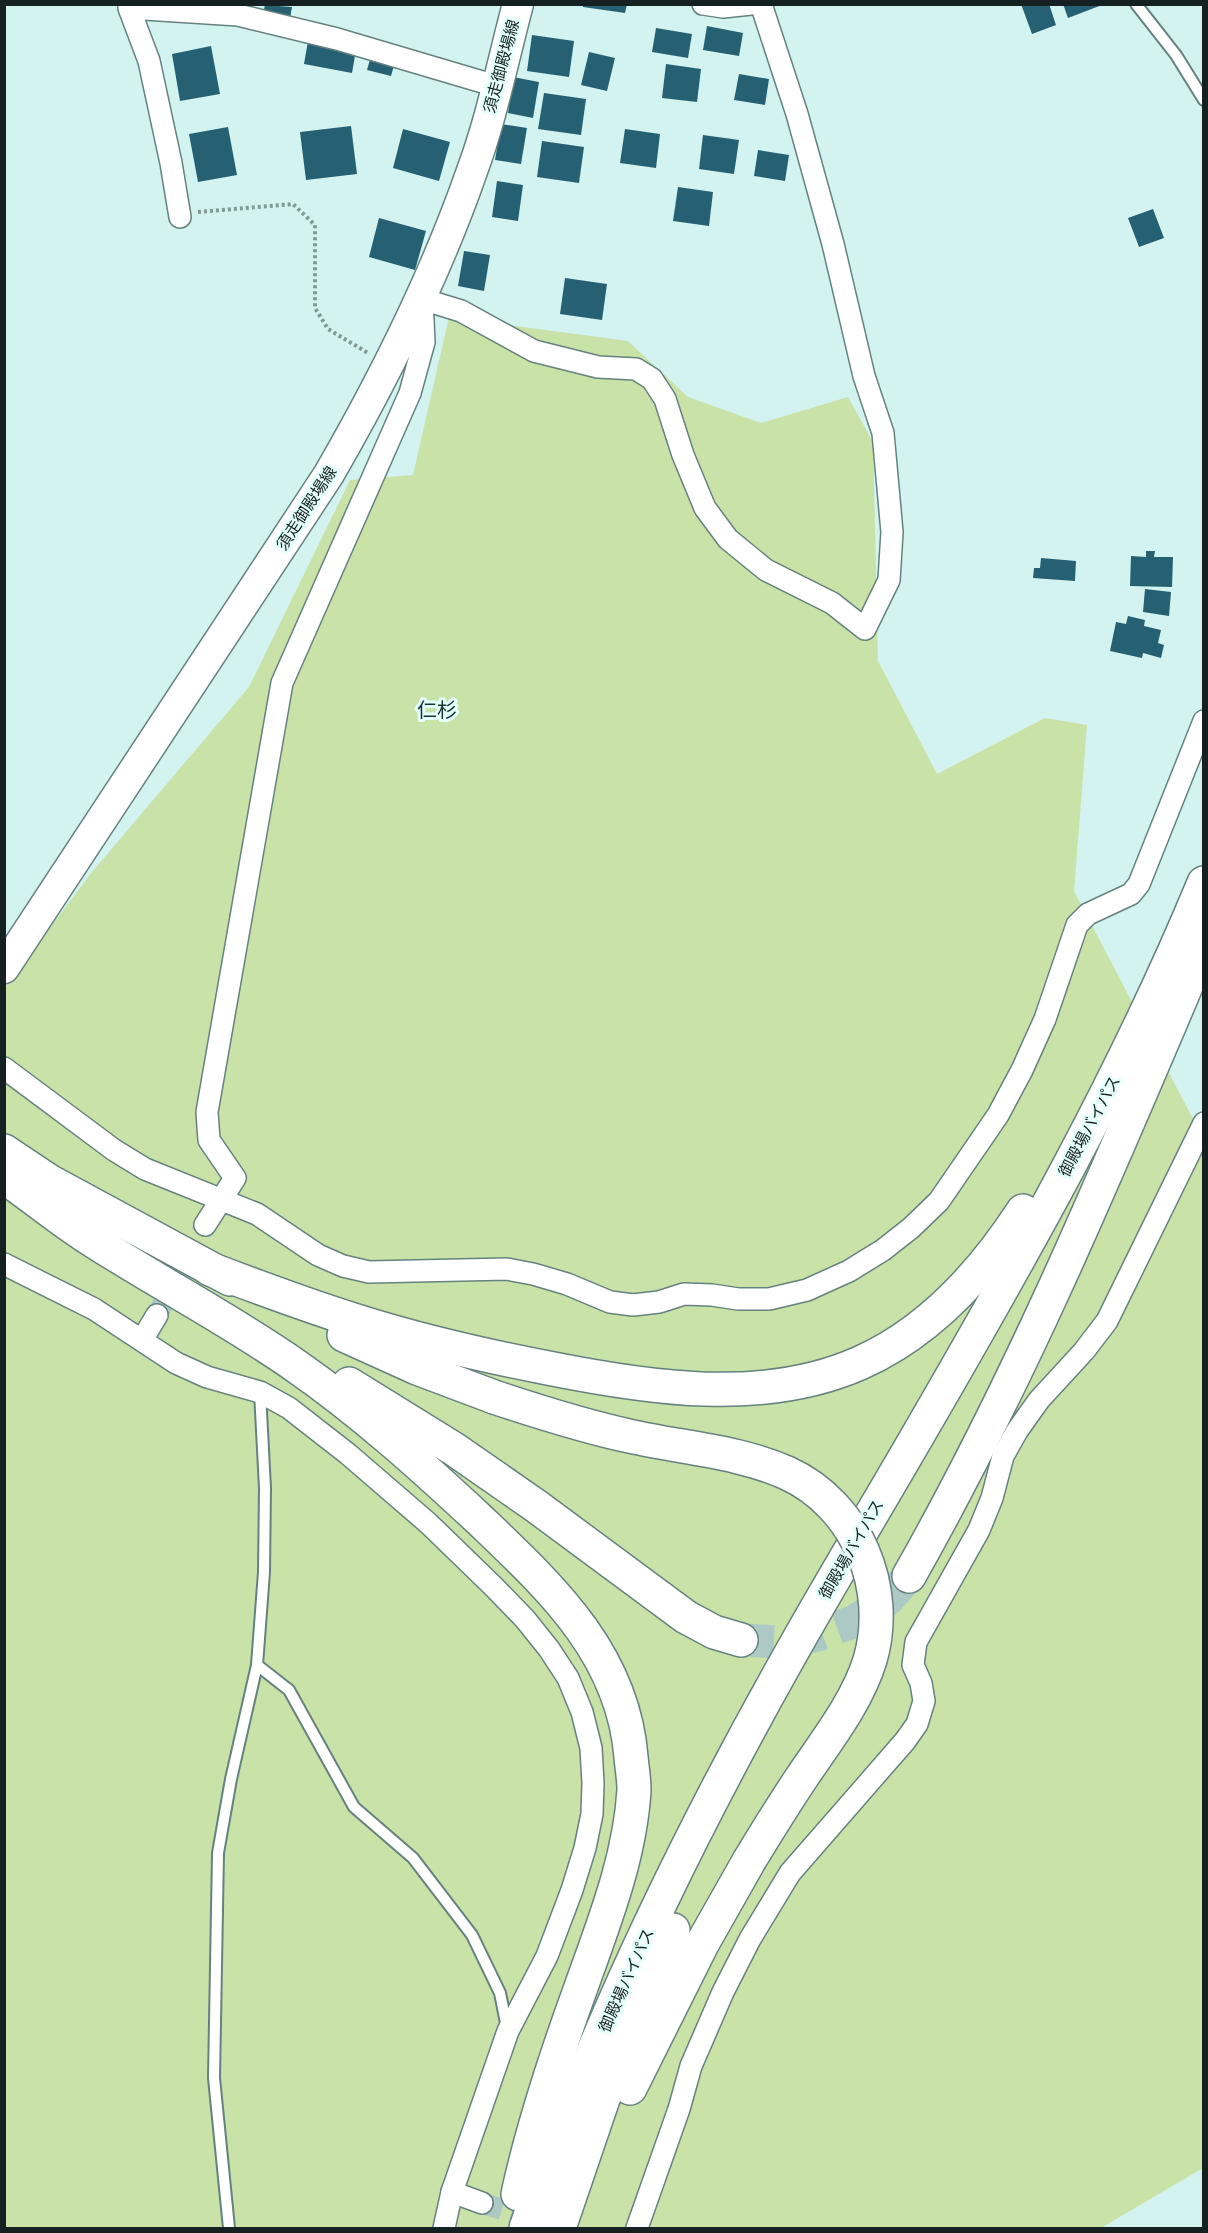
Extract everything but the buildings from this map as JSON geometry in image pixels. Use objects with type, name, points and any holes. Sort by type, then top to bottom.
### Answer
[{"type":"highway","name":"御殿場バイパス","points":[[559,2229],[603,2099],[655,1970],[708,1853],[801,1674],[1069,1205],[1198,936],[1203,883]]},
{"type":"highway","name":"御殿場バイパス","points":[[526,2229],[577,2090],[689,1844],[785,1664],[1042,1215],[1120,1065],[1198,936]]},
{"type":"highway","points":[[210,1269],[363,1323],[474,1353],[591,1377],[650,1385],[716,1389],[768,1387],[815,1379],[860,1363],[904,1340],[943,1310],[980,1270],[1011,1231],[1198,936]]},
{"type":"highway","points":[[909,1576],[937,1526],[1025,1352],[1083,1227],[1198,936]]},
{"type":"highway","points":[[4,1151],[49,1181],[210,1269],[386,1354],[494,1397],[569,1421],[754,1461],[789,1474],[819,1493],[841,1516],[858,1540],[870,1568],[876,1595],[876,1630],[870,1660],[857,1692],[831,1735],[788,1797],[702,1944],[655,2035],[594,2164],[571,2229]]},
{"type":"highway","points":[[4,1177],[84,1235],[278,1354],[357,1412],[433,1476],[551,1590],[590,1639],[614,1682],[629,1729],[634,1789],[625,1848],[609,1911],[561,2043],[521,2178],[510,2229]]},
{"type":"highway","points":[[34,1198],[372,1397],[454,1449],[536,1506],[686,1617],[714,1632],[741,1640]]},
{"type":"main road","name":"須走御殿場線","points":[[4,968],[329,474],[364,414],[422,299],[473,168],[518,4]]},
{"type":"street","points":[[703,4],[723,7],[751,4]]},
{"type":"street","points":[[206,1225],[235,1179],[209,1140],[207,1112],[282,683],[410,393],[424,342],[422,299],[461,311],[534,351],[598,367],[636,369],[652,379],[665,399],[683,455],[705,508],[728,539],[766,570],[832,603],[865,629],[889,580],[892,532],[883,433],[864,376],[833,244],[797,114],[761,4]]},
{"type":"street","points":[[180,217],[171,163],[148,61],[129,8],[238,15],[337,39],[496,86]]},
{"type":"street","points":[[4,1068],[145,1169],[257,1214],[318,1255],[344,1266],[369,1272],[507,1269],[567,1284],[610,1302],[633,1305],[659,1302],[684,1294],[738,1299],[769,1299],[807,1290],[849,1271],[883,1250],[911,1228],[939,1201],[998,1115],[1045,1019],[1077,925],[1088,914],[1131,894],[1139,884],[1203,721]]},
{"type":"street","points":[[638,2229],[679,2109],[691,2066],[723,1992],[750,1939],[790,1873],[905,1741],[917,1724],[924,1701],[921,1683],[914,1665],[916,1642],[979,1530],[992,1498],[1003,1456],[1039,1400],[1084,1351],[1107,1321],[1203,1123]]},
{"type":"street","points":[[4,1264],[94,1309],[176,1363],[207,1377],[260,1392],[289,1408],[348,1454],[428,1523],[525,1619],[549,1648],[568,1678],[582,1712],[591,1748],[594,1783],[592,1814],[585,1848],[547,1956],[508,2031],[452,2192],[444,2229]]},
{"type":"street","points":[[142,1340],[157,1315]]},
{"type":"street","points":[[452,2192],[482,2203]]},
{"type":"lane","points":[[1137,4],[1176,55],[1203,100]]},
{"type":"lane","points":[[229,2229],[214,2078],[218,1853],[231,1779],[257,1665],[264,1572],[265,1488],[260,1392]]},
{"type":"lane","points":[[257,1665],[289,1690],[354,1807],[412,1858],[472,1935],[500,1993],[508,2031]]},
{"type":"path","points":[[180,217],[197,212],[294,204],[315,225],[315,308],[328,329],[389,366]]},
{"type":"green space","points":[[449,317],[628,341],[688,397],[761,423],[848,397],[873,442],[878,661],[937,774],[1045,718],[1087,725],[1074,891],[1203,1138],[1203,2168],[1101,2228],[5,2228],[4,989],[92,872],[249,687],[350,480],[413,475]]},
{"type":"tunnel","points":[[157,1315],[205,1225]]},
{"type":"tunnel","points":[[741,1640],[778,1642],[818,1635],[855,1621],[888,1599],[909,1576]]},
{"type":"tunnel","points":[[482,2203],[541,2222]]},
{"type":"district","name":"仁杉","points":[[437,710]]}]
